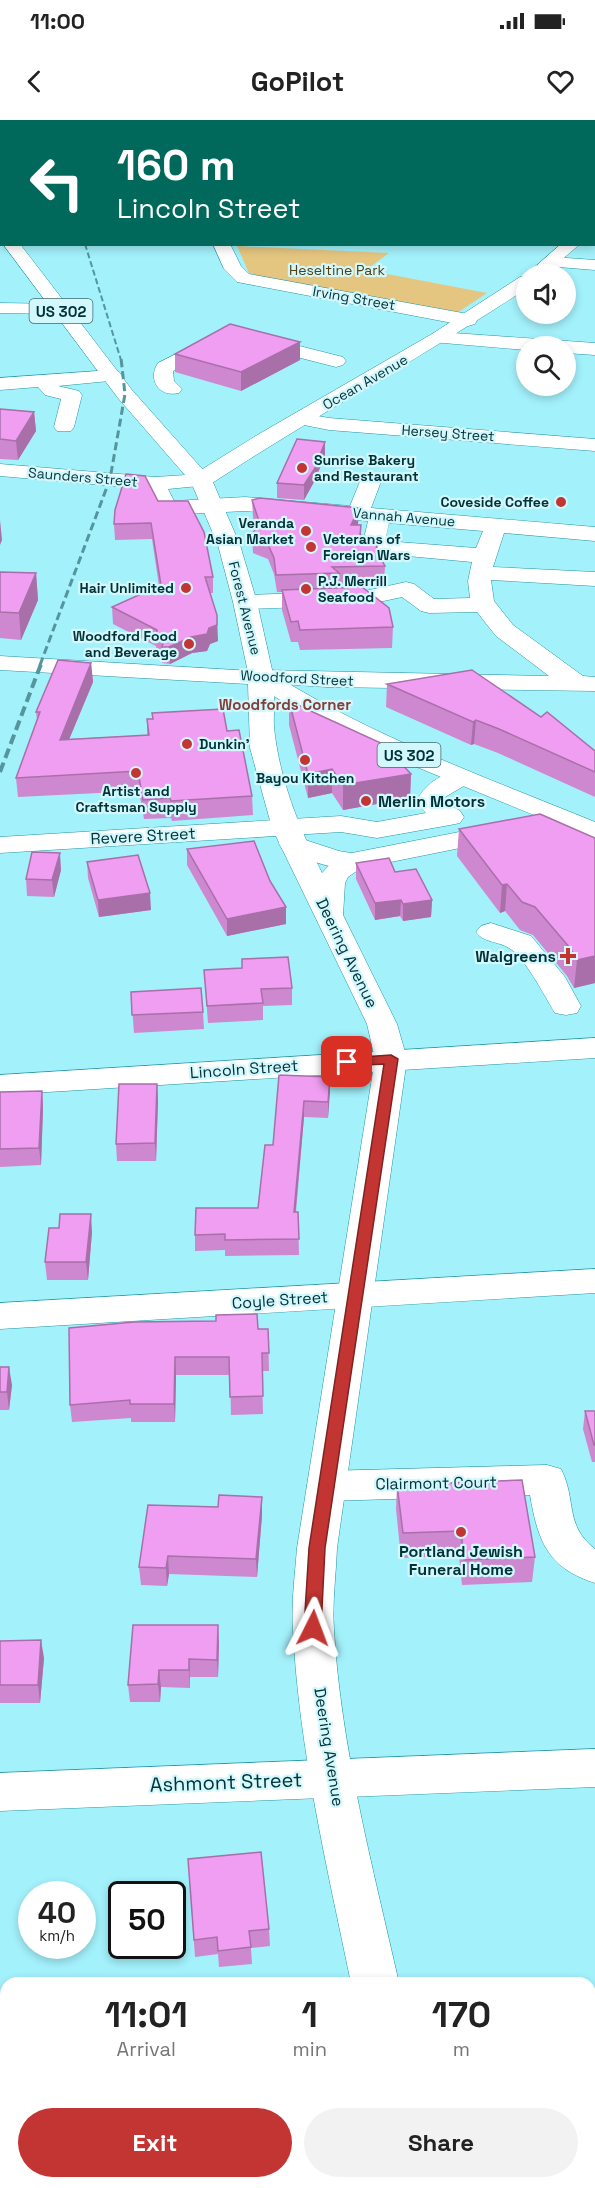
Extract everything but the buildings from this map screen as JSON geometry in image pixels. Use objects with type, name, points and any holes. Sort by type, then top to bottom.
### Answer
[{"type":"main road","name":"Forest Avenue","points":[[13,246],[98,360],[201,480],[229,545],[245,602],[261,677],[318,713],[372,740],[595,832]]},
{"type":"main road","name":"Irving Street","points":[[222,246],[233,269],[243,278],[468,320]]},
{"type":"main road","points":[[549,264],[570,246]]},
{"type":"main road","points":[[552,262],[595,265]]},
{"type":"main road","name":"Ocean Avenue","points":[[201,480],[266,438],[440,338],[516,287]]},
{"type":"main road","points":[[0,308],[60,309]]},
{"type":"main road","points":[[172,389],[164,383],[163,370],[165,367],[228,334],[336,361]]},
{"type":"main road","points":[[440,338],[516,343]]},
{"type":"main road","points":[[576,348],[595,349]]},
{"type":"main road","points":[[98,360],[9,369],[5,384],[112,376]]},
{"type":"main road","points":[[43,381],[52,391],[72,395],[64,427]]},
{"type":"main road","name":"Hersey Street","points":[[301,419],[329,424],[595,445]]},
{"type":"main road","name":"Saunders Street","points":[[0,470],[155,483],[201,480]]},
{"type":"main road","points":[[371,479],[369,514],[373,548],[595,579]]},
{"type":"main road","name":"Vannah Avenue","points":[[155,483],[166,508],[245,504],[595,534]]},
{"type":"main road","points":[[496,525],[479,590],[485,605],[498,625],[587,684]]},
{"type":"main road","points":[[245,602],[365,598],[406,589],[429,606],[485,605]]},
{"type":"main road","name":"Woodford Street","points":[[0,663],[327,680],[587,684]]},
{"type":"main road","name":"Deering Avenue","points":[[261,677],[260,709],[263,748],[290,836],[382,1024],[391,1059],[317,1548],[313,1628],[320,1703],[344,1839],[374,1977]]},
{"type":"main road","points":[[460,777],[432,793],[429,803],[450,817],[489,835]]},
{"type":"main road","points":[[290,836],[341,824],[377,830],[450,817]]},
{"type":"main road","name":"Revere Street","points":[[0,845],[290,836],[335,859],[352,861],[564,818]]},
{"type":"main road","points":[[329,914],[331,884],[338,869],[352,861]]},
{"type":"main road","points":[[491,932],[521,942],[554,983],[566,1006]]},
{"type":"main road","name":"Lincoln Street","points":[[0,1085],[595,1048]]},
{"type":"main road","name":"Coyle Street","points":[[0,1316],[595,1281]]},
{"type":"main road","name":"Clairmont Court","points":[[326,1486],[547,1480],[560,1542],[568,1552],[595,1567]]},
{"type":"main road","name":"Ashmont Street","points":[[0,1792],[595,1768]]},
{"type":"green space","name":"Heseltine Park","points":[[237,246],[389,253],[366,270],[487,293],[457,313],[255,275],[249,273]]},
{"type":"railway","points":[[86,246],[121,360]]},
{"type":"railway","points":[[40,665],[110,479],[125,394],[121,358]]},
{"type":"railway","points":[[0,772],[41,664]]},
{"type":"place","name":"Sunrise Bakery and Restaurant","points":[[302,468]]},
{"type":"place","name":"Coveside Coffee","points":[[561,502]]},
{"type":"place","name":"Veranda Asian Market","points":[[306,531]]},
{"type":"place","name":"Veterans of Foreign Wars","points":[[311,547]]},
{"type":"place","name":"Hair Unlimited","points":[[186,588]]},
{"type":"place","name":"P.J. Merrill Seafood","points":[[306,589]]},
{"type":"place","name":"Woodford Food and Beverage","points":[[189,644]]},
{"type":"place","name":"Dunkin'","points":[[187,744]]},
{"type":"place","name":"Bayou Kitchen","points":[[305,760]]},
{"type":"place","name":"Artist and Craftsman Supply","points":[[136,773]]},
{"type":"place","name":"Merlin Motors","points":[[366,801]]},
{"type":"place","name":"Walgreens","points":[[568,956]]},
{"type":"place","name":"Portland Jewish Funeral Home","points":[[461,1532]]},
{"type":"district","name":"Woodfords Corner","points":[[285,704]]},
{"type":"route","points":[[313,1628],[317,1548],[391,1059],[347,1062]]}]
